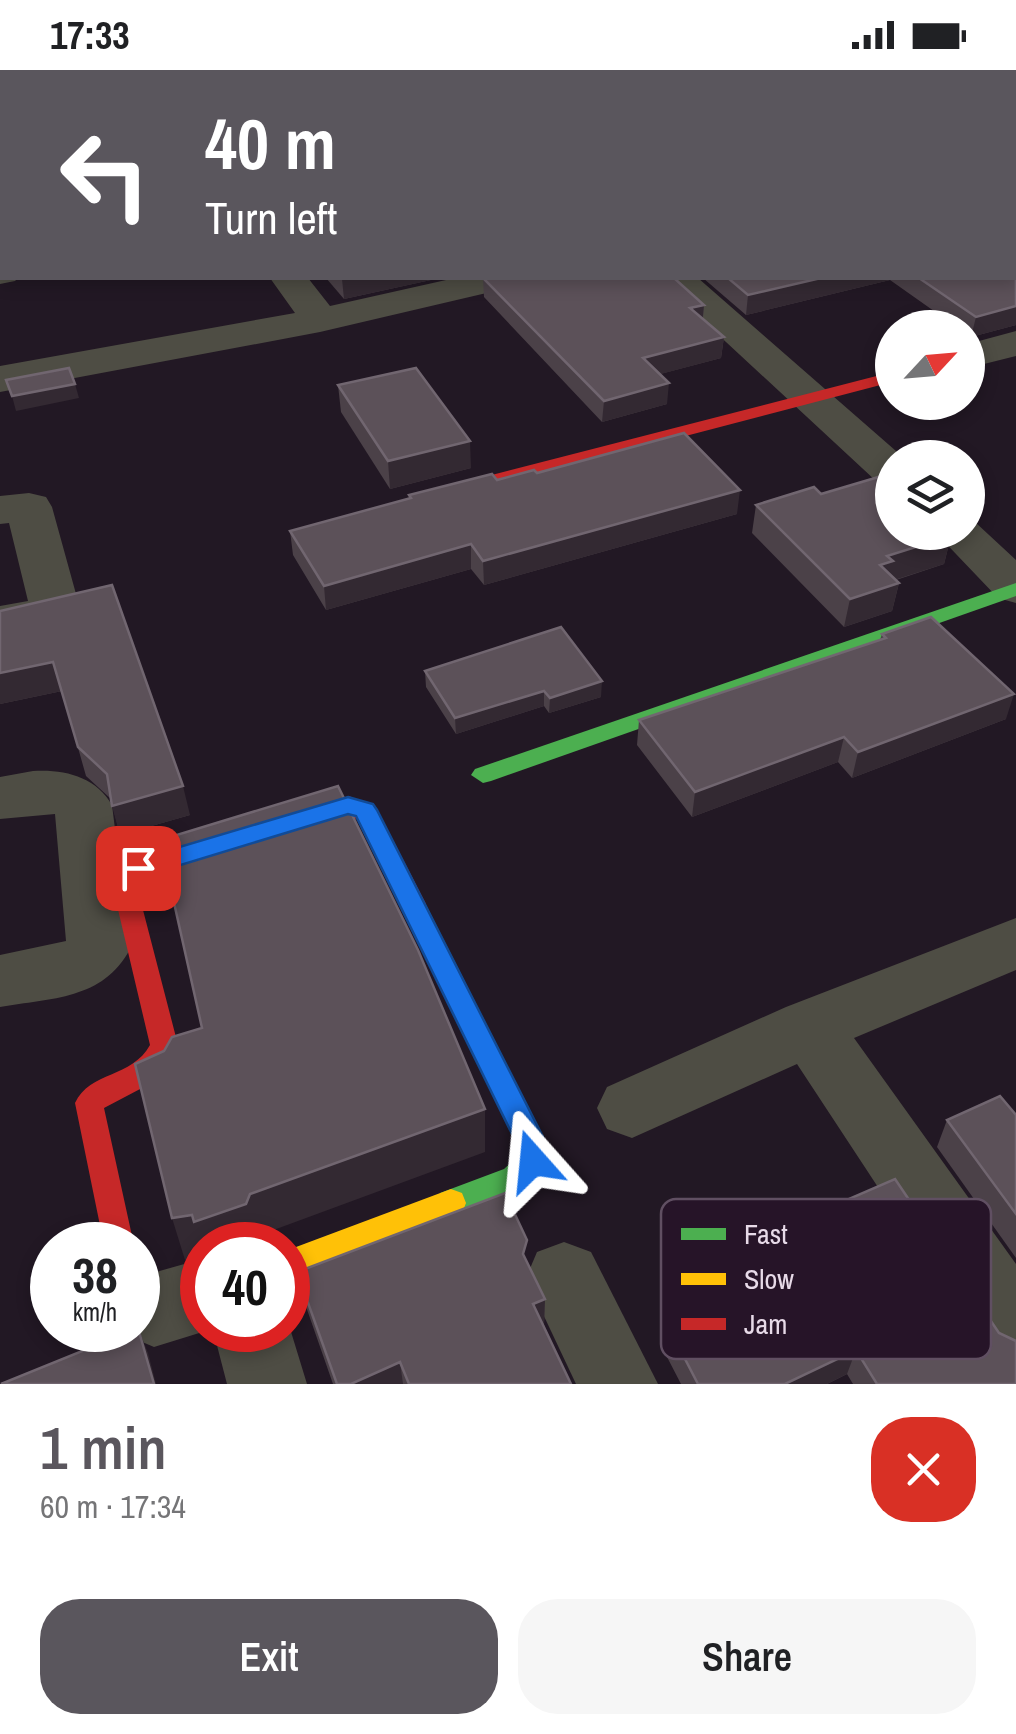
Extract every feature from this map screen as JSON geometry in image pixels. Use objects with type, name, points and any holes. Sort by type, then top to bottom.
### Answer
[{"type":"street","points":[[290,280],[320,320]]},
{"type":"street","points":[[0,379],[320,320],[494,280]]},
{"type":"street","points":[[678,280],[875,455]]},
{"type":"street","points":[[985,351],[1016,343]]},
{"type":"street","points":[[434,496],[875,382]]},
{"type":"street","points":[[0,510],[29,507],[56,612],[0,622]]},
{"type":"street","points":[[483,775],[1016,588],[977,550]]},
{"type":"street","points":[[0,798],[56,792],[73,794],[84,804],[98,948],[92,959],[74,966],[0,981]]},
{"type":"street","points":[[114,1222],[89,1103],[105,1090],[148,1076],[161,1062],[164,1045],[123,880],[138,868],[348,806],[359,807],[368,814],[534,1152],[533,1161],[514,1179],[310,1256]]},
{"type":"street","points":[[632,1108],[808,1027],[1016,943]]},
{"type":"street","points":[[808,1027],[927,1199]]},
{"type":"street","points":[[564,1278],[618,1384]]},
{"type":"street","points":[[991,1292],[1016,1328]]},
{"type":"street","points":[[258,1352],[267,1384]]},
{"type":"building","points":[[485,280],[676,280],[704,305],[690,308],[724,337],[643,358],[669,383],[604,401]]},
{"type":"building","points":[[730,280],[812,280],[748,295]]},
{"type":"building","points":[[922,280],[1016,280],[1016,306],[985,315],[985,310],[966,310]]},
{"type":"building","points":[[69,368],[75,384],[12,396],[6,380]]},
{"type":"building","points":[[416,368],[470,441],[388,461],[338,385]]},
{"type":"building","points":[[684,433],[740,490],[483,561],[471,544],[324,586],[290,531],[492,474],[497,480],[534,470],[537,473]]},
{"type":"building","points":[[875,478],[875,550],[906,550],[887,556],[893,561],[880,565],[899,583],[850,599],[756,505],[814,487],[821,494]]},
{"type":"building","points":[[112,585],[183,786],[112,806],[107,774],[78,747],[53,662],[0,673],[0,611]]},
{"type":"building","points":[[931,617],[1014,694],[858,752],[844,737],[695,792],[639,720],[886,638],[882,634]]},
{"type":"building","points":[[561,627],[602,681],[550,698],[544,691],[455,718],[425,671]]},
{"type":"building","points":[[338,786],[418,950],[485,1109],[250,1194],[246,1204],[194,1222],[192,1215],[172,1218],[135,1064],[164,1051],[172,1037],[202,1028],[160,840]]},
{"type":"building","points":[[1000,1096],[1016,1115],[1016,1214],[947,1120]]},
{"type":"building","points":[[895,1179],[909,1199],[849,1199]]},
{"type":"building","points":[[505,1193],[527,1240],[523,1254],[545,1299],[533,1304],[571,1384],[409,1384],[400,1362],[351,1384],[337,1384],[310,1308],[310,1267]]},
{"type":"building","points":[[991,1321],[999,1333],[1016,1341],[1016,1384],[877,1384],[862,1359],[991,1359]]},
{"type":"building","points":[[80,1352],[145,1352],[154,1384],[1,1384]]},
{"type":"building","points":[[685,1359],[837,1359],[785,1384],[698,1384]]},
{"type":"traffic: fast","points":[[483,775],[1016,589]]},
{"type":"traffic: fast","points":[[413,904],[529,1137],[533,1161],[514,1179],[451,1203]]},
{"type":"traffic: slow","points":[[310,1256],[451,1203]]},
{"type":"traffic: jam","points":[[464,488],[875,381]]},
{"type":"traffic: jam","points":[[114,1222],[89,1103],[110,1088],[151,1070],[164,1045],[123,880],[138,868],[349,805],[369,815],[413,904]]},
{"type":"route","points":[[138,868],[348,806],[365,810],[529,1137],[533,1161]]}]
